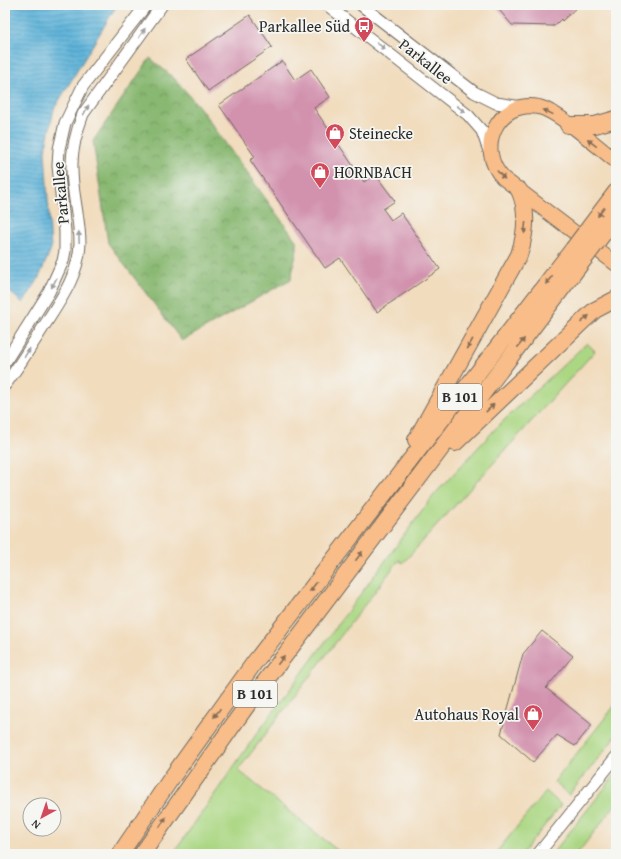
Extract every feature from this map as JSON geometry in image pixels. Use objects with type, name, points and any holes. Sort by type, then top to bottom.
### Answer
[{"type":"highway","points":[[568,125],[595,125],[616,119]]},
{"type":"highway","points":[[345,545],[419,436],[514,266],[522,244],[526,220],[525,206],[519,190]]},
{"type":"highway","name":"B 101","points":[[142,854],[211,754],[379,530],[591,237],[616,192]]},
{"type":"highway","name":"B 101","points":[[591,237],[616,217]]},
{"type":"highway","name":"B 101","points":[[120,854],[225,702],[345,545],[579,253]]},
{"type":"highway","points":[[379,530],[467,430],[595,310],[616,299]]},
{"type":"main road","points":[[616,161],[544,109],[524,107],[511,112],[499,122],[490,139],[490,154],[499,174],[616,264]]},
{"type":"street","name":"Parkallee","points":[[5,362],[49,292],[63,261],[65,251],[65,231],[58,166],[60,144],[65,123],[83,86],[146,5]]},
{"type":"street","name":"Parkallee","points":[[5,385],[68,286],[77,266],[80,233],[72,165],[77,130],[83,114],[162,5]]},
{"type":"street","name":"Parkallee","points":[[328,5],[468,115],[482,131],[490,154]]},
{"type":"street","name":"Parkallee","points":[[361,5],[474,92],[496,103],[524,107]]},
{"type":"street","points":[[538,854],[616,757]]},
{"type":"green space","points":[[150,58],[176,80],[200,108],[297,242],[291,279],[182,341],[108,243],[93,141]]},
{"type":"green space","points":[[587,343],[595,351],[403,563],[399,560],[238,770],[342,854],[173,854],[253,739],[434,495],[499,425]]},
{"type":"green space","points":[[616,704],[616,736],[569,795],[554,782]]},
{"type":"green space","points":[[616,774],[616,804],[577,854],[552,854]]},
{"type":"green space","points":[[546,791],[561,805],[522,854],[495,854]]},
{"type":"water","points":[[5,5],[117,5],[54,109],[45,151],[51,249],[38,280],[23,303],[5,288]]},
{"type":"building","points":[[495,5],[579,5],[562,21],[561,19],[554,26],[512,25]]},
{"type":"building","points":[[250,15],[272,47],[208,91],[186,59]]},
{"type":"building","name":"HORNBACH","points":[[282,61],[295,80],[311,69],[330,97],[314,108],[364,182],[375,174],[395,201],[383,209],[391,220],[401,213],[440,269],[377,312],[340,258],[325,268],[250,160],[255,157],[219,105]]},
{"type":"building","points":[[542,631],[573,656],[546,688],[592,725],[575,746],[557,735],[533,762],[501,734],[523,654]]},
{"type":"place","name":"Parkallee Süd","points":[[364,43]]},
{"type":"place","name":"Steinecke","points":[[335,150]]},
{"type":"place","name":"HORNBACH","points":[[320,189]]},
{"type":"place","name":"Autohaus Royal","points":[[533,731]]}]
